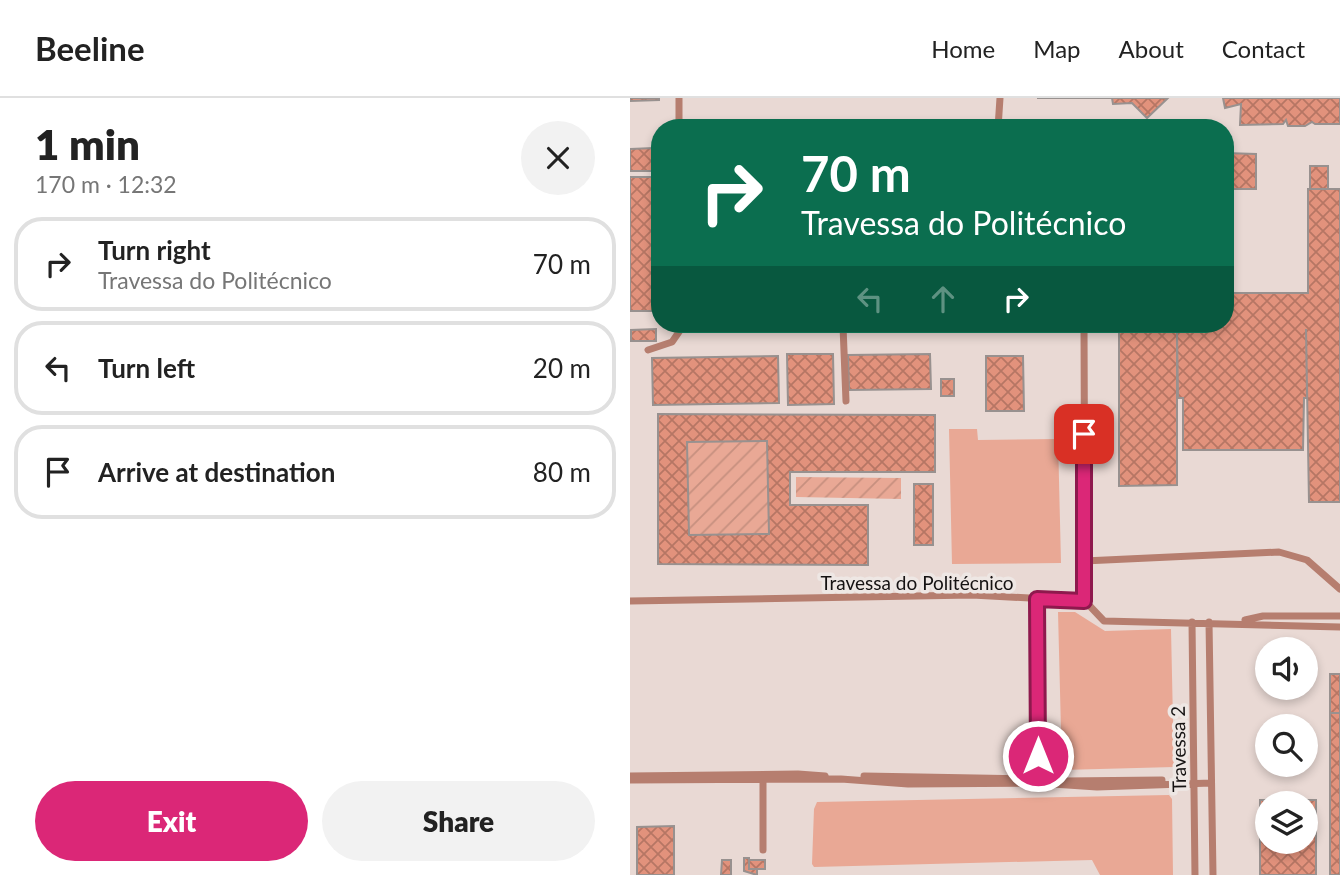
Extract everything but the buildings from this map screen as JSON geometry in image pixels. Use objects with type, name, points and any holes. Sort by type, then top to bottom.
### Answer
[{"type":"lane","points":[[678,98],[679,119]]},
{"type":"lane","points":[[999,119],[1000,98]]},
{"type":"lane","points":[[648,350],[672,342],[677,333]]},
{"type":"lane","points":[[843,333],[846,401]]},
{"type":"lane","points":[[1084,333],[1084,601],[1104,621],[1340,626]]},
{"type":"lane","points":[[1084,561],[1279,552],[1307,560],[1340,589]]},
{"type":"lane","name":"Travessa do Politécnico","points":[[630,601],[972,595],[1084,601]]},
{"type":"lane","points":[[1037,599],[1038,783]]},
{"type":"lane","points":[[1237,622],[1263,616],[1340,617]]},
{"type":"lane","name":"Travessa 2","points":[[1192,622],[1195,875]]},
{"type":"lane","name":"Travessa 2","points":[[1209,622],[1213,875]]},
{"type":"lane","points":[[630,778],[798,774],[841,779],[981,786],[1038,783],[1097,787],[1211,782]]},
{"type":"lane","points":[[630,778],[763,781],[841,779]]},
{"type":"lane","points":[[763,781],[763,850]]},
{"type":"shaded area","points":[[630,98],[1340,98],[1340,875],[630,875]]},
{"type":"shaded area","points":[[949,429],[977,429],[978,440],[1058,439],[1061,563],[952,564]]},
{"type":"shaded area","points":[[767,441],[769,534],[689,535],[687,442]]},
{"type":"shaded area","points":[[796,477],[901,478],[901,499],[796,497]]},
{"type":"shaded area","points":[[1058,612],[1075,612],[1105,631],[1171,629],[1174,767],[1062,770]]},
{"type":"shaded area","points":[[1169,795],[1172,799],[1173,875],[1100,875],[1092,860],[814,867],[812,864],[814,809],[817,802]]},
{"type":"route","points":[[1038,756],[1037,599],[1084,601],[1084,434]]}]
